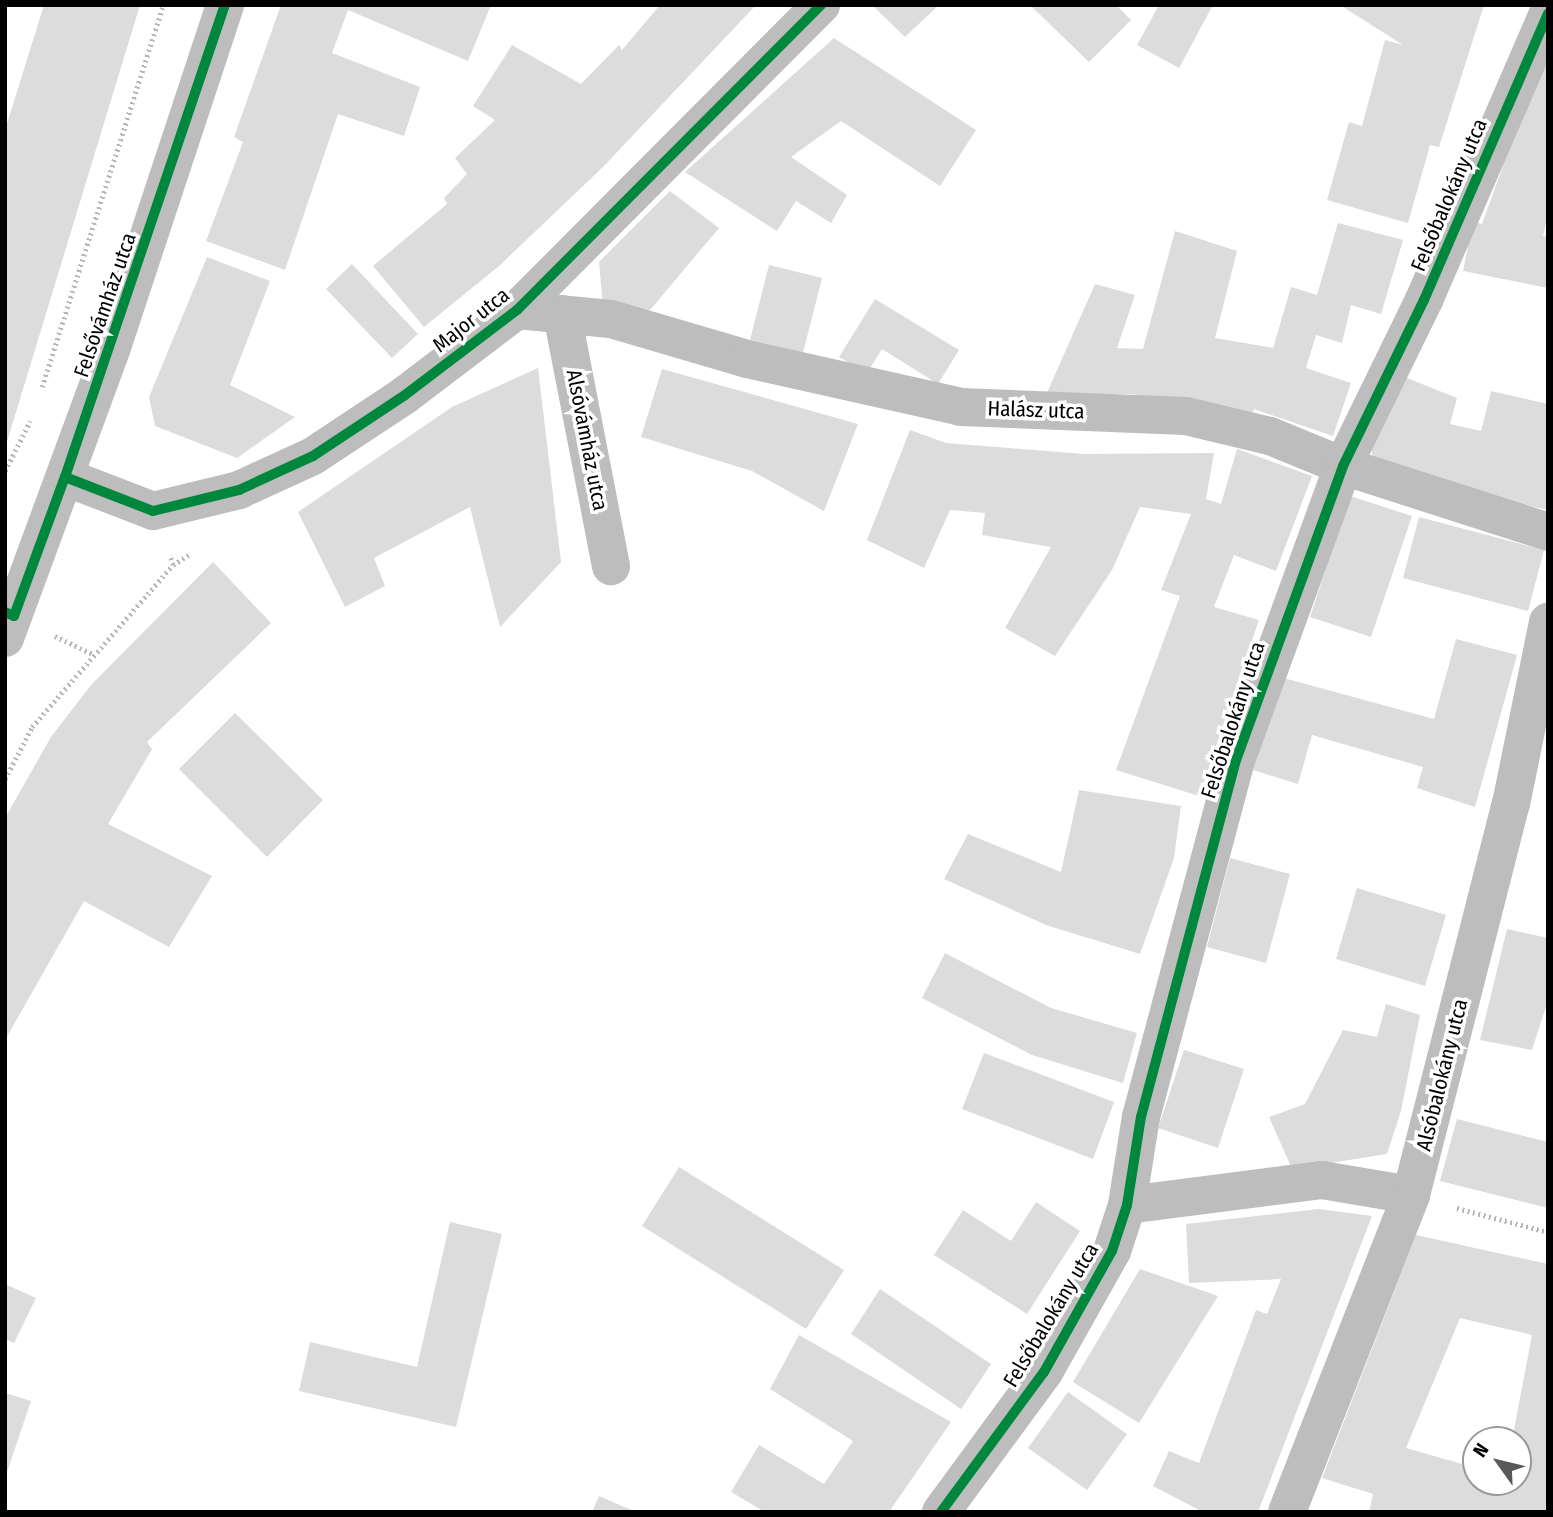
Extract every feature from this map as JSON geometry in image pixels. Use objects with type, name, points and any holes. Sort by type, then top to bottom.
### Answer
[{"type":"street","name":"Felsővámház utca","points":[[5,638],[65,477],[225,5]]},
{"type":"street","name":"Major utca","points":[[153,511],[239,490],[313,457],[405,395],[517,310],[821,5]]},
{"type":"street","name":"Felsőbalokány utca","points":[[941,1512],[1044,1371],[1112,1251],[1127,1205],[1141,1116],[1235,763],[1343,466],[1424,300],[1548,14]]},
{"type":"street","name":"Halász utca","points":[[517,310],[611,319],[747,359],[961,407],[1186,416],[1270,436],[1343,466],[1548,532]]},
{"type":"street","name":"Alsóvámház utca","points":[[562,314],[611,566]]},
{"type":"street","points":[[65,477],[153,511]]},
{"type":"street","name":"Alsóbalokány utca","points":[[1287,1512],[1411,1195],[1511,804],[1548,622]]},
{"type":"street","points":[[1127,1205],[1322,1180],[1411,1195]]},
{"type":"path","points":[[38,401],[163,5]]},
{"type":"path","points":[[5,471],[34,415]]},
{"type":"path","points":[[5,779],[41,717],[173,565],[153,511]]},
{"type":"path","points":[[1411,1195],[1548,1232]]},
{"type":"building","points":[[44,5],[140,5],[6,445],[5,130]]},
{"type":"building","points":[[281,5],[491,5],[468,61],[348,10],[332,53],[420,87],[404,136],[338,114],[285,270],[206,241],[243,142],[234,137]]},
{"type":"building","points":[[660,5],[756,5],[603,167],[499,266],[424,327],[373,266],[447,204],[444,198],[467,174],[455,158],[495,120],[473,106],[512,45],[581,84],[619,45],[622,50]]},
{"type":"building","points":[[872,5],[939,5],[905,37]]},
{"type":"building","points":[[1030,5],[1116,5],[1131,20],[1089,62]]},
{"type":"building","points":[[1159,5],[1213,5],[1179,68],[1137,45]]},
{"type":"building","points":[[1340,5],[1484,5],[1439,147],[1430,145],[1408,223],[1327,200],[1349,122],[1362,126],[1385,40],[1403,45]]},
{"type":"building","points":[[834,38],[976,130],[940,186],[841,121],[791,157],[847,195],[831,223],[796,201],[777,231],[685,172]]},
{"type":"building","points":[[1548,41],[1548,215],[1543,236],[1548,237],[1548,288],[1463,271],[1473,222],[1482,224]]},
{"type":"building","points":[[670,191],[719,228],[650,310],[603,306],[599,262]]},
{"type":"building","points":[[1338,223],[1403,240],[1381,314],[1351,305],[1342,343],[1316,335],[1306,368],[1351,383],[1333,436],[1254,409],[1252,415],[1131,394],[1046,395],[1095,284],[1135,295],[1117,348],[1143,349],[1175,231],[1237,251],[1215,338],[1273,348],[1291,287],[1317,295]]},
{"type":"building","points":[[207,257],[270,281],[230,385],[295,417],[237,458],[155,426],[149,397]]},
{"type":"building","points":[[352,264],[418,334],[392,358],[326,289]]},
{"type":"building","points":[[769,265],[822,278],[803,353],[750,340]]},
{"type":"building","points":[[875,299],[959,350],[938,384],[882,349],[867,373],[839,357]]},
{"type":"building","points":[[538,368],[561,562],[500,627],[470,507],[374,558],[385,586],[345,607],[298,512],[452,407]]},
{"type":"building","points":[[662,369],[858,424],[824,511],[752,471],[641,437]]},
{"type":"building","points":[[1402,376],[1457,398],[1450,424],[1481,431],[1491,391],[1548,404],[1548,510],[1436,485],[1373,459],[1370,441]]},
{"type":"building","points":[[910,430],[946,443],[1084,454],[1214,453],[1206,499],[1221,504],[1237,449],[1312,476],[1276,571],[1234,555],[1214,607],[1259,620],[1199,796],[1116,770],[1180,596],[1161,590],[1191,514],[1140,507],[1112,570],[1055,656],[1005,628],[1051,547],[982,535],[985,513],[950,510],[924,568],[867,540]]},
{"type":"building","points":[[1350,496],[1412,516],[1371,637],[1310,617]]},
{"type":"building","points":[[1419,517],[1544,550],[1528,611],[1403,578]]},
{"type":"building","points":[[213,562],[271,623],[147,742],[152,749],[108,824],[212,876],[169,947],[84,901],[5,1040],[5,818],[51,737],[91,685]]},
{"type":"building","points":[[1456,639],[1517,655],[1475,807],[1417,788],[1423,767],[1312,735],[1298,784],[1253,770],[1280,677],[1434,719]]},
{"type":"building","points":[[235,713],[323,800],[267,857],[179,769]]},
{"type":"building","points":[[1079,790],[1181,806],[1174,858],[1140,954],[1046,925],[944,879],[968,834],[1061,872]]},
{"type":"building","points":[[1230,858],[1290,874],[1266,963],[1207,947]]},
{"type":"building","points":[[1357,888],[1446,915],[1425,986],[1336,959]]},
{"type":"building","points":[[1507,929],[1548,938],[1548,1000],[1532,1050],[1480,1040]]},
{"type":"building","points":[[945,953],[1051,1008],[1137,1033],[1123,1083],[1032,1055],[922,998]]},
{"type":"building","points":[[1386,1004],[1420,1015],[1401,1111],[1387,1154],[1292,1169],[1269,1117],[1305,1104],[1343,1030],[1377,1037]]},
{"type":"building","points":[[1184,1050],[1244,1069],[1218,1148],[1158,1128]]},
{"type":"building","points":[[984,1053],[1114,1102],[1093,1159],[962,1109]]},
{"type":"building","points":[[1457,1119],[1548,1142],[1548,1208],[1440,1181]]},
{"type":"building","points":[[679,1167],[844,1270],[806,1329],[642,1226]]},
{"type":"building","points":[[1036,1202],[1080,1231],[1027,1314],[934,1255],[963,1210],[1011,1241]]},
{"type":"building","points":[[1319,1209],[1372,1216],[1258,1512],[1203,1512],[1153,1486],[1169,1451],[1199,1463],[1256,1310],[1267,1314],[1281,1279],[1189,1283],[1186,1224]]},
{"type":"building","points":[[450,1222],[502,1234],[456,1427],[299,1391],[310,1342],[417,1367]]},
{"type":"building","points":[[1416,1235],[1548,1264],[1548,1512],[1369,1512],[1373,1494],[1322,1478]],"holes":[[[1460,1318],[1532,1335],[1515,1426],[1532,1426],[1532,1496],[1462,1496],[1462,1464],[1406,1448]]]},
{"type":"building","points":[[1140,1269],[1218,1296],[1139,1423],[1073,1382]]},
{"type":"building","points":[[5,1284],[36,1298],[14,1343],[5,1339]]},
{"type":"building","points":[[880,1289],[991,1364],[961,1409],[851,1334]]},
{"type":"building","points":[[799,1335],[951,1422],[889,1512],[765,1512],[731,1492],[759,1445],[824,1484],[853,1441],[770,1389]]},
{"type":"building","points":[[1068,1392],[1127,1434],[1087,1490],[1028,1448]]},
{"type":"building","points":[[5,1393],[31,1401],[6,1475],[5,1475]]},
{"type":"building","points":[[599,1496],[636,1512],[592,1512]]},
{"type":"cycle path","points":[[5,612],[14,616],[65,477],[225,5]]},
{"type":"cycle path","points":[[65,477],[153,511],[239,490],[313,456],[405,395],[517,310],[821,5]]},
{"type":"cycle path","points":[[941,1512],[1044,1372],[1112,1251],[1127,1205],[1141,1117],[1235,763],[1343,466],[1424,300],[1548,14]]}]
